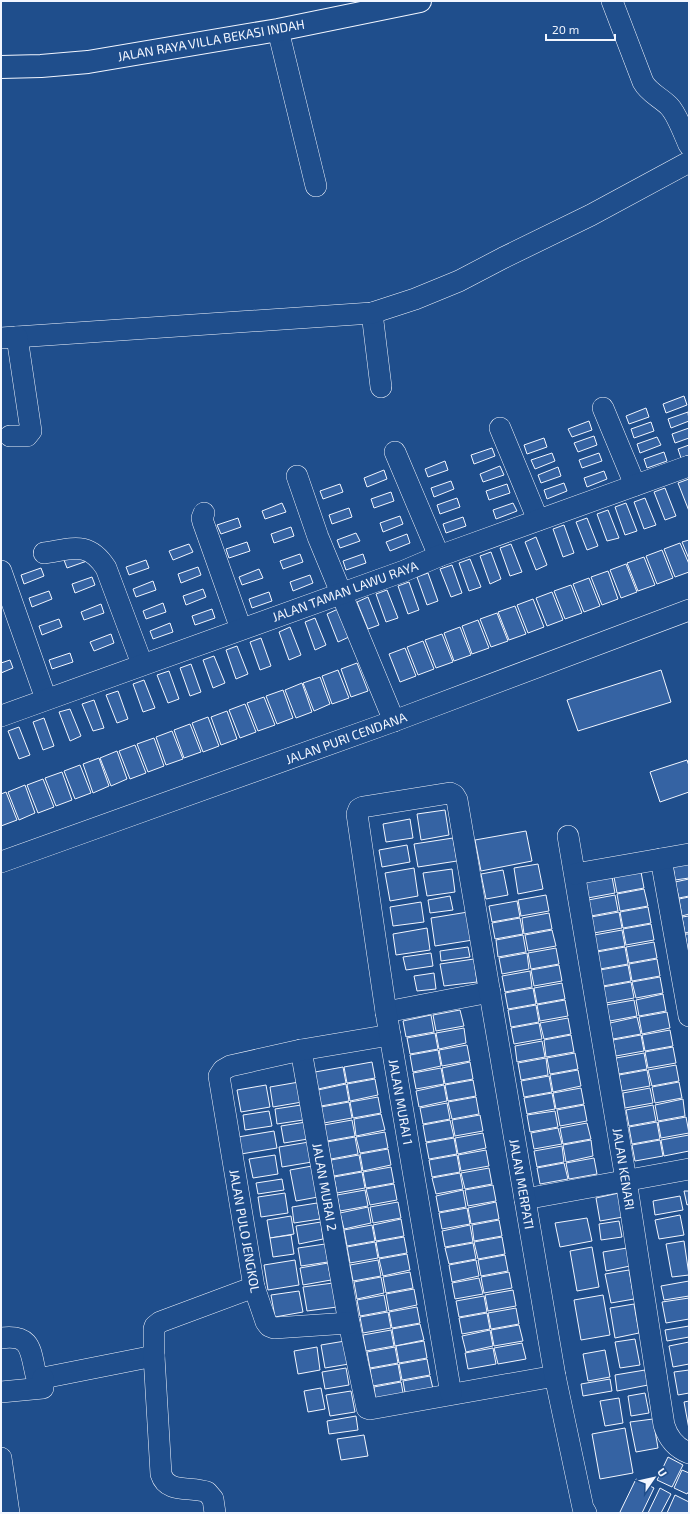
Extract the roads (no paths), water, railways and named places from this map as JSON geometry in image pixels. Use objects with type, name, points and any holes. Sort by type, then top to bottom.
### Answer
[{"type":"main road","name":"JALAN RAYA VILLA BEKASI INDAH","points":[[1,67],[41,66],[88,62],[278,30],[420,1]]},
{"type":"street","points":[[612,1],[642,82],[651,93],[672,110],[689,145]]},
{"type":"street","points":[[278,30],[316,186]]},
{"type":"street","points":[[10,436],[27,436],[31,431],[9,337],[372,313],[415,299],[459,281],[591,216],[689,162]]},
{"type":"street","points":[[372,313],[381,386]]},
{"type":"street","points":[[603,408],[635,485]]},
{"type":"street","points":[[500,428],[538,520]]},
{"type":"street","points":[[395,452],[439,556]]},
{"type":"street","name":"JALAN TAMAN LAWU RAYA","points":[[1,716],[340,592],[404,571],[439,556],[689,466]]},
{"type":"street","points":[[296,476],[318,537],[394,721]]},
{"type":"street","points":[[204,513],[202,518],[203,522],[241,628]]},
{"type":"street","points":[[44,552],[81,548],[95,554],[101,560],[106,568],[142,664]]},
{"type":"street","points":[[1,571],[46,699]]},
{"type":"street","name":"JALAN PURI CENDANA","points":[[1,862],[394,721],[689,610]]},
{"type":"street","name":"JALAN MERPATI","points":[[359,809],[363,807],[450,793],[456,797],[555,1376],[583,1508],[586,1513]]},
{"type":"street","name":"JALAN MURAI 1","points":[[359,809],[357,814],[386,1012],[451,1394]]},
{"type":"street","name":"JALAN KENARI","points":[[568,836],[626,1180],[664,1425],[671,1440],[678,1447],[689,1453]]},
{"type":"street","points":[[575,874],[689,854]]},
{"type":"street","points":[[661,859],[689,1016]]},
{"type":"street","points":[[386,1012],[490,992]]},
{"type":"street","name":"JALAN PULO JENGKOL","points":[[349,1323],[272,1328],[266,1322],[254,1287],[219,1076],[223,1070],[230,1066],[301,1050],[390,1035]]},
{"type":"street","name":"JALAN MURAI 2","points":[[301,1050],[349,1323]]},
{"type":"street","points":[[525,1199],[689,1169]]},
{"type":"street","points":[[215,1513],[213,1499],[207,1492],[174,1488],[162,1480],[154,1356],[154,1329],[157,1324],[254,1287]]},
{"type":"street","points":[[349,1323],[366,1406],[368,1409],[555,1376]]},
{"type":"street","points":[[1,1338],[13,1336],[22,1339],[28,1344],[36,1375],[43,1378],[154,1356]]},
{"type":"street","points":[[1,1392],[44,1388],[43,1378]]},
{"type":"street","points":[[1,1458],[9,1513]]}]
